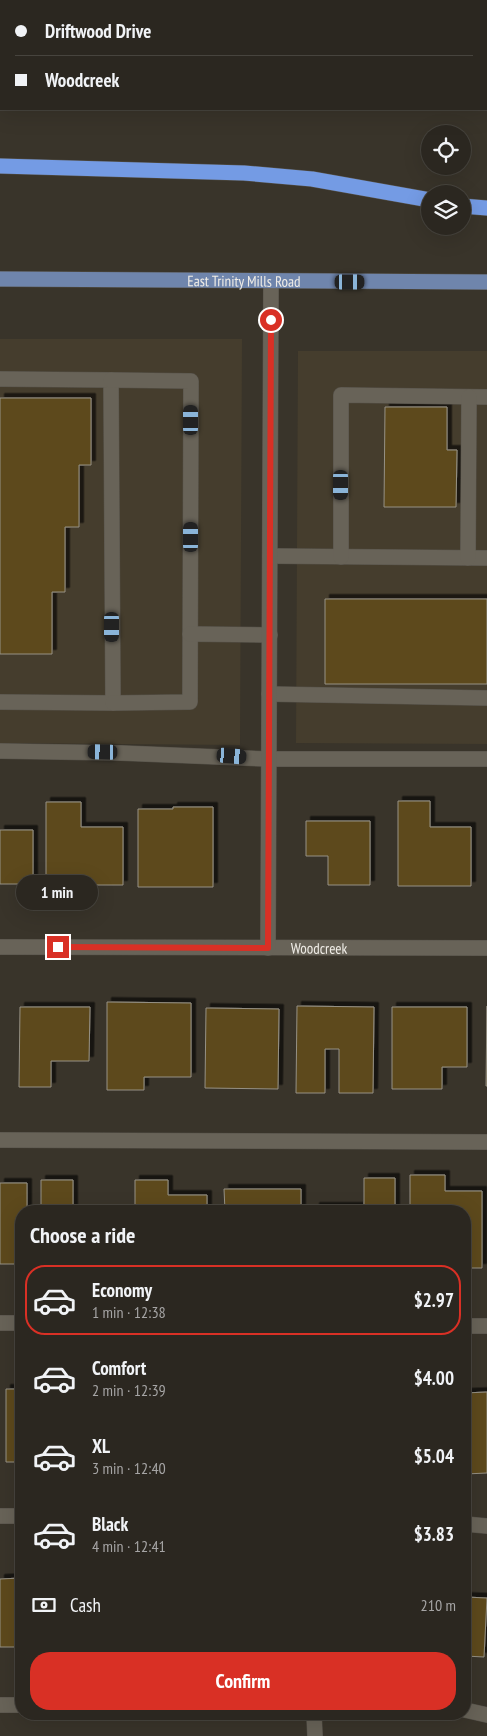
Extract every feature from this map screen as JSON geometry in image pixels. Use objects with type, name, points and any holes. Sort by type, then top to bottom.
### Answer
[{"type":"highway","points":[[0,166],[244,173],[312,180],[421,198]]},
{"type":"highway","points":[[471,207],[487,208]]},
{"type":"main road","name":"East Trinity Mills Road","points":[[0,279],[487,282]]},
{"type":"street","points":[[268,948],[272,281]]},
{"type":"street","points":[[0,379],[191,381],[190,702],[0,702]]},
{"type":"street","points":[[111,380],[113,703]]},
{"type":"street","points":[[341,557],[341,395],[487,397]]},
{"type":"street","points":[[468,558],[469,397]]},
{"type":"street","points":[[270,556],[487,558]]},
{"type":"street","points":[[190,634],[270,635]]},
{"type":"street","points":[[269,694],[487,698]]},
{"type":"street","points":[[0,751],[120,753],[269,759],[487,759]]},
{"type":"street","name":"Woodcreek","points":[[0,947],[487,948]]},
{"type":"street","points":[[0,1140],[487,1142]]},
{"type":"street","points":[[0,1323],[15,1324]]},
{"type":"street","points":[[471,1326],[487,1326]]},
{"type":"street","points":[[0,1516],[15,1516]]},
{"type":"street","points":[[471,1525],[487,1526]]},
{"type":"street","points":[[0,1705],[15,1705]]},
{"type":"street","points":[[471,1711],[487,1715]]},
{"type":"street","points":[[314,1720],[315,1736]]},
{"type":"shaded area","points":[[0,339],[242,339],[240,745],[0,743]]},
{"type":"shaded area","points":[[298,351],[487,351],[487,744],[296,743]]},
{"type":"building","points":[[0,398],[91,398],[91,465],[79,465],[79,527],[65,527],[65,592],[52,592],[52,654],[0,654]]},
{"type":"building","points":[[385,407],[447,407],[447,450],[457,450],[456,507],[384,507]]},
{"type":"building","points":[[325,599],[487,599],[487,684],[325,684]]},
{"type":"building","points":[[398,801],[430,801],[430,827],[471,827],[471,886],[398,886]]},
{"type":"building","points":[[46,802],[81,802],[81,827],[123,827],[123,885],[46,885]]},
{"type":"building","points":[[173,807],[213,807],[213,887],[138,887],[138,809],[173,809]]},
{"type":"building","points":[[306,821],[370,821],[370,885],[328,885],[328,856],[306,856]]},
{"type":"building","points":[[0,830],[33,830],[33,884],[0,884]]},
{"type":"building","points":[[107,1002],[191,1003],[191,1077],[144,1077],[144,1090],[107,1090]]},
{"type":"building","points":[[297,1006],[374,1007],[373,1093],[339,1093],[339,1049],[325,1049],[325,1093],[296,1093]]},
{"type":"building","points":[[487,1006],[487,1086],[486,1086]]},
{"type":"building","points":[[20,1007],[90,1007],[89,1061],[51,1061],[51,1087],[19,1087]]},
{"type":"building","points":[[392,1007],[467,1007],[467,1067],[442,1067],[442,1089],[392,1089]]},
{"type":"building","points":[[206,1008],[279,1009],[278,1089],[205,1088]]},
{"type":"building","points":[[410,1175],[445,1175],[445,1191],[482,1191],[482,1268],[471,1268],[471,1205],[410,1205]]},
{"type":"building","points":[[364,1178],[395,1178],[395,1205],[364,1205]]},
{"type":"building","points":[[41,1180],[73,1180],[73,1205],[41,1205]]},
{"type":"building","points":[[135,1180],[168,1180],[168,1195],[207,1195],[207,1205],[135,1205]]},
{"type":"building","points":[[0,1183],[27,1183],[27,1205],[15,1205],[15,1264],[0,1264]]},
{"type":"building","points":[[224,1189],[301,1189],[301,1205],[225,1205]]},
{"type":"building","points":[[6,1389],[15,1389],[15,1462],[6,1462]]},
{"type":"building","points":[[487,1392],[487,1473],[471,1474],[471,1393]]},
{"type":"building","points":[[15,1578],[15,1647],[0,1647],[0,1579]]},
{"type":"building","points":[[471,1597],[487,1598],[484,1657],[471,1656]]},
{"type":"route","points":[[58,947],[268,948],[271,320]]}]
